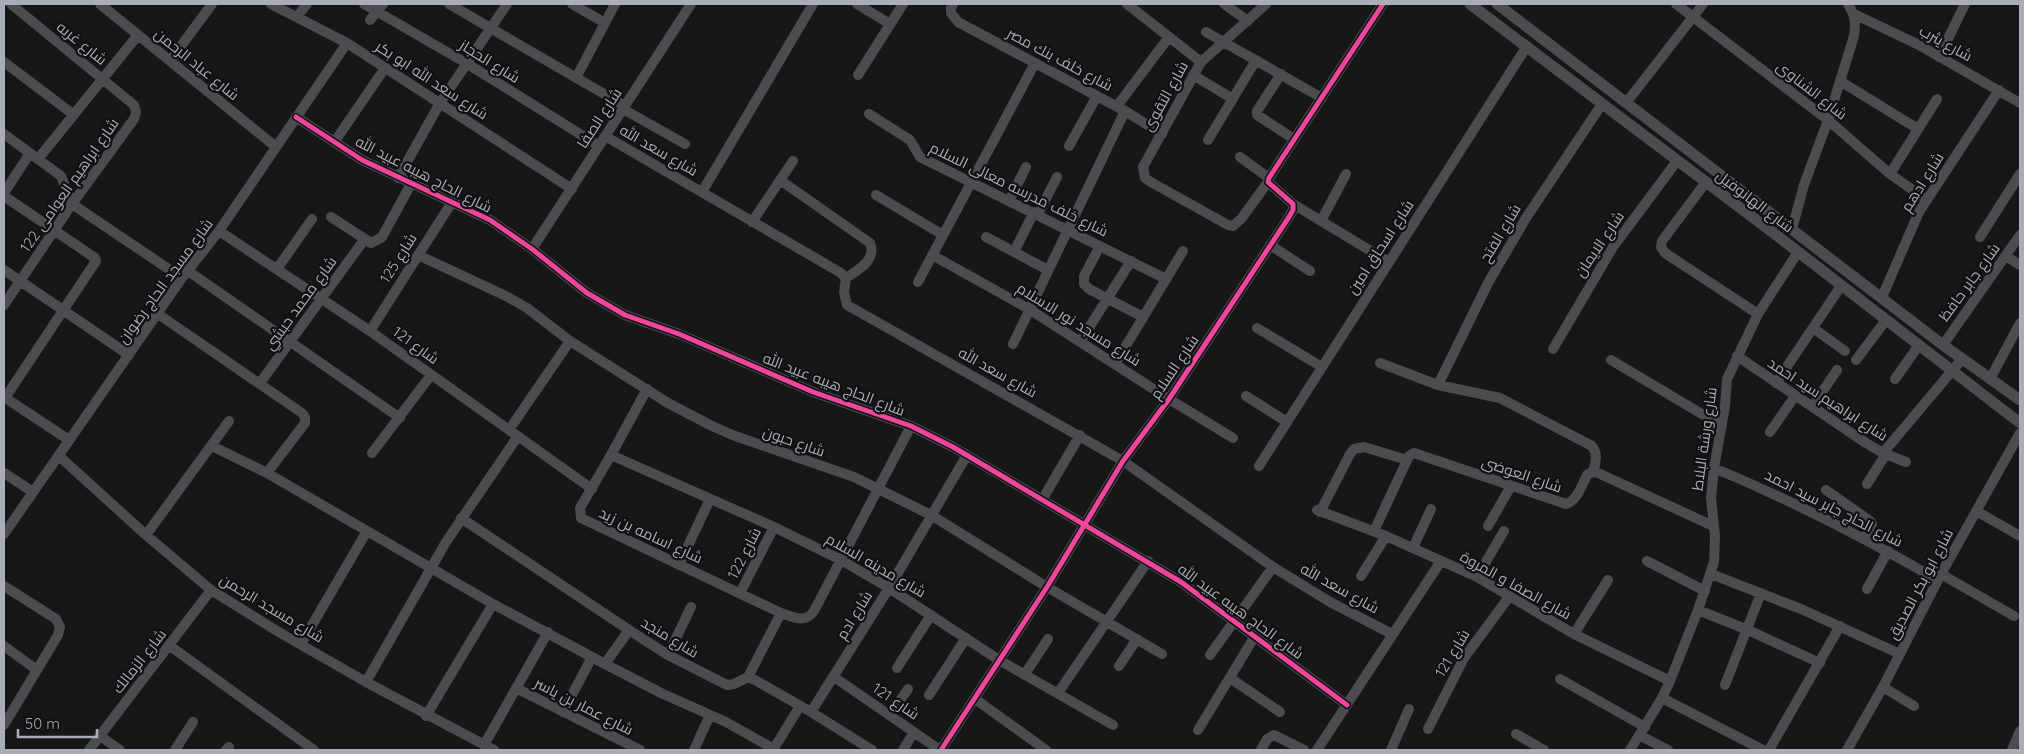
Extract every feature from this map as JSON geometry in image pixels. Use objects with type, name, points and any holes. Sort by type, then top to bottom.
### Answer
[{"type":"street","name":"شارع غربه","points":[[11,4],[134,105]]},
{"type":"street","name":"شارع عباد الرحمن","points":[[100,4],[276,147]]},
{"type":"street","points":[[170,61],[212,4]]},
{"type":"street","name":"شارع سعد الله ابو بكر","points":[[271,4],[347,43],[572,189]]},
{"type":"street","points":[[297,17],[307,4]]},
{"type":"street","name":"شارع الحجاز","points":[[364,4],[466,63],[599,146]]},
{"type":"street","points":[[449,4],[685,144]]},
{"type":"street","points":[[398,178],[440,103],[507,4]]},
{"type":"street","points":[[572,4],[605,23]]},
{"type":"street","points":[[576,78],[615,4]]},
{"type":"street","name":"شارع الصفا","points":[[532,248],[691,4]]},
{"type":"street","points":[[702,192],[812,4]]},
{"type":"street","points":[[857,4],[890,24]]},
{"type":"street","points":[[858,75],[903,4]]},
{"type":"street","points":[[1126,4],[1201,62]]},
{"type":"street","points":[[1224,4],[1248,20]]},
{"type":"street","name":"شارع التقوى","points":[[1266,4],[1201,62],[1143,167],[1143,173],[1149,181],[1222,222],[1233,226],[1241,219],[1269,180]]},
{"type":"street","points":[[1269,180],[1383,4]]},
{"type":"street","name":"شارع الهانوفيل","points":[[1470,4],[2020,423]]},
{"type":"street","name":"شارع الهانوفيل","points":[[1497,4],[1943,345],[2020,400]]},
{"type":"street","name":"شارع الشناوى","points":[[1676,4],[1828,120],[1890,174],[1927,200]]},
{"type":"street","points":[[1626,103],[1703,4]]},
{"type":"street","points":[[1792,229],[1807,176],[1828,120],[1854,36],[1856,24],[1854,14],[1848,4]]},
{"type":"street","points":[[1938,57],[1965,4]]},
{"type":"street","name":"شارع خلف بنك مصر","points":[[952,6],[951,13],[958,22],[1121,108],[1162,134]]},
{"type":"street","name":"شارع يثرب","points":[[1854,14],[1895,33],[1999,90],[2018,98]]},
{"type":"street","points":[[1206,32],[1322,98]]},
{"type":"street","points":[[69,440],[4,398],[96,261],[95,258],[4,195],[34,156],[74,115],[138,35]]},
{"type":"street","points":[[1013,344],[1068,230],[1121,108],[1169,37]]},
{"type":"street","name":"شارع مسجد الحاج رضوان","points":[[4,533],[130,356],[185,274],[219,231],[347,43]]},
{"type":"street","name":"شارع اسحاق امين","points":[[1259,466],[1527,46]]},
{"type":"street","points":[[1208,140],[1256,60]]},
{"type":"street","points":[[4,62],[74,115]]},
{"type":"street","points":[[918,282],[1035,63]]},
{"type":"street","points":[[335,141],[385,68]]},
{"type":"street","points":[[1281,74],[1257,111],[1256,116],[1294,139]]},
{"type":"street","points":[[1193,75],[1232,99]]},
{"type":"street","points":[[1840,80],[1918,129]]},
{"type":"street","name":"شارع ادهم","points":[[1882,297],[1918,212],[1999,90]]},
{"type":"street","points":[[1069,146],[1097,96]]},
{"type":"street","points":[[1890,174],[1937,99]]},
{"type":"street","name":"شارع الفتح","points":[[1438,385],[1488,283],[1526,218],[1602,104]]},
{"type":"street","name":"شارع ابراهيم العوامى 122","points":[[4,305],[72,204],[134,119],[136,112],[134,105]]},
{"type":"street","name":"شارع خلف مدرسه معالى السلام","points":[[869,114],[910,140],[920,157],[1166,279]]},
{"type":"street","name":"شارع الحاج هيبه عبيد الله","points":[[296,117],[362,160],[490,220],[532,248],[587,293],[625,315],[679,334],[813,392],[911,426],[967,455],[1084,526],[1148,561],[1235,621],[1347,705]]},
{"type":"street","points":[[4,134],[63,179],[72,204],[291,342],[400,418]]},
{"type":"street","name":"شارع سعد الله","points":[[605,136],[841,273],[846,278],[844,292],[847,305],[1080,435],[1123,461],[1273,567],[1330,602],[1392,634]]},
{"type":"street","points":[[1240,157],[1269,180],[1272,187],[1293,204],[1389,262]]},
{"type":"street","points":[[752,222],[793,161]]},
{"type":"street","name":"شارع الايمان","points":[[1552,349],[1613,247],[1677,161]]},
{"type":"street","points":[[1009,201],[1026,167]]},
{"type":"street","points":[[1321,221],[1346,174]]},
{"type":"street","points":[[1980,237],[2020,174]]},
{"type":"street","points":[[1014,252],[1057,177]]},
{"type":"street","points":[[780,180],[870,243],[872,249],[871,256],[859,269],[846,278]]},
{"type":"street","points":[[1706,182],[1662,241],[1661,248],[1758,314]]},
{"type":"street","points":[[330,217],[371,243],[382,237],[411,184]]},
{"type":"street","points":[[876,195],[943,235]]},
{"type":"street","name":"شارع 125","points":[[370,331],[452,202]]},
{"type":"street","name":"شارع السلام","points":[[941,750],[1047,587],[1123,461],[1169,399],[1293,210],[1293,204]]},
{"type":"street","points":[[277,269],[312,219]]},
{"type":"street","name":"شارع 121","points":[[219,231],[370,331],[592,489]]},
{"type":"street","name":"شارع جابر حافظ","points":[[1943,345],[2020,235]]},
{"type":"street","points":[[986,237],[1048,270]]},
{"type":"street","name":"شارع محمد حبشي","points":[[260,383],[364,240]]},
{"type":"street","points":[[1270,245],[1310,271]]},
{"type":"street","points":[[1100,246],[1083,280],[1086,287],[1143,317]]},
{"type":"street","points":[[1115,364],[1183,251]]},
{"type":"street","name":"شارع ورشة البلاط","points":[[1630,750],[1662,698],[1670,681],[1711,574],[1716,550],[1711,498],[1727,379],[1758,314],[1798,252]]},
{"type":"street","name":"شارع مسجد نور الاسلام","points":[[932,255],[1029,309],[1233,438]]},
{"type":"street","name":"شارع حبون","points":[[418,256],[508,297],[527,308],[570,340],[690,415],[728,433],[854,477],[931,515],[1047,587],[1162,654]]},
{"type":"street","points":[[2006,256],[2020,265]]},
{"type":"street","points":[[1080,342],[1131,261]]},
{"type":"street","points":[[4,270],[130,356]]},
{"type":"street","points":[[1776,383],[1841,286]]},
{"type":"street","points":[[158,314],[297,408],[305,417],[302,429],[267,473]]},
{"type":"street","points":[[1856,360],[1886,320]]},
{"type":"street","points":[[1990,379],[2020,322]]},
{"type":"street","points":[[1257,328],[1322,367]]},
{"type":"street","points":[[1813,328],[1845,352]]},
{"type":"street","points":[[509,430],[570,340]]},
{"type":"street","points":[[1895,379],[1919,345]]},
{"type":"street","name":"شارع ابراهيم سيد احمد","points":[[1737,356],[1885,454],[1906,462]]},
{"type":"street","points":[[1867,484],[1885,454],[1962,359]]},
{"type":"street","points":[[1611,360],[1722,426]]},
{"type":"street","points":[[1380,363],[1438,385],[1500,398],[1592,446],[1596,456],[1593,472],[1713,526]]},
{"type":"street","points":[[1812,407],[1837,370]]},
{"type":"street","points":[[372,453],[431,375]]},
{"type":"street","name":"شارع اسامه بن زيد","points":[[647,389],[612,455],[580,508],[581,518],[740,594],[798,619],[805,619],[814,611],[841,560]]},
{"type":"street","points":[[1246,396],[1287,422]]},
{"type":"street","points":[[1770,432],[1795,396]]},
{"type":"street","points":[[146,535],[229,421]]},
{"type":"street","points":[[841,560],[911,426]]},
{"type":"street","name":"شارع ابو بكر الصديق","points":[[1847,750],[2020,433]]},
{"type":"street","points":[[1042,500],[1080,435]]},
{"type":"street","points":[[366,682],[461,518],[518,436]]},
{"type":"street","points":[[212,446],[267,473],[493,604],[605,664],[710,715],[774,750],[800,706]]},
{"type":"street","name":"شارع الصفا و المروة","points":[[1408,460],[1364,448],[1354,449],[1319,511],[1386,536],[1477,577],[1574,634],[1670,681]]},
{"type":"street","name":"شارع العوضى","points":[[1408,460],[1414,453],[1566,504],[1571,503],[1587,475],[1593,472]]},
{"type":"street","name":"شارع مدينه السلام","points":[[612,455],[774,527],[841,560],[889,588],[1000,660],[1112,725]]},
{"type":"street","name":"شارع ادم","points":[[811,712],[889,588],[967,455]]},
{"type":"street","name":"شارع مسجد الرحمن","points":[[59,456],[146,535],[212,590],[366,682],[426,716],[494,750]]},
{"type":"street","points":[[1374,531],[1408,460]]},
{"type":"street","name":"شارع الحاج جابر سيد احمد","points":[[1714,468],[1795,503],[2014,616]]},
{"type":"street","points":[[4,472],[33,492]]},
{"type":"street","points":[[1488,526],[1511,486]]},
{"type":"street","points":[[1826,490],[1870,521],[1870,526],[1864,538]]},
{"type":"street","points":[[679,565],[710,499]]},
{"type":"street","points":[[1413,548],[1431,509]]},
{"type":"street","points":[[1976,511],[2020,536]]},
{"type":"street","name":"شارع منجد","points":[[461,518],[668,655],[727,685],[734,684],[748,677]]},
{"type":"street","name":"شارع 122","points":[[740,594],[774,527]]},
{"type":"street","points":[[301,644],[367,531]]},
{"type":"street","points":[[1477,577],[1504,531]]},
{"type":"street","points":[[1361,576],[1386,536]]},
{"type":"street","points":[[1867,588],[1888,551]]},
{"type":"street","points":[[1058,693],[1148,561]]},
{"type":"street","points":[[1317,750],[1441,561]]},
{"type":"street","points":[[1647,561],[1705,591]]},
{"type":"street","points":[[1210,655],[1273,567]]},
{"type":"street","points":[[1711,574],[1840,626],[1900,654]]},
{"type":"street","points":[[1574,634],[1608,580]]},
{"type":"street","points":[[4,586],[59,622],[58,635],[4,725]]},
{"type":"street","name":"شارع الزمالك","points":[[90,750],[212,590]]},
{"type":"street","points":[[1725,686],[1762,593]]},
{"type":"street","name":"شارع 121","points":[[1428,729],[1464,658],[1509,597]]},
{"type":"street","points":[[426,716],[493,604]]},
{"type":"street","points":[[668,655],[691,606]]},
{"type":"street","points":[[1698,610],[1748,630],[1820,663]]},
{"type":"street","points":[[782,613],[748,677],[811,712],[872,750]]},
{"type":"street","points":[[897,668],[931,615]]},
{"type":"street","points":[[1769,750],[1840,626]]},
{"type":"street","points":[[605,664],[629,630]]},
{"type":"street","points":[[484,745],[548,632]]},
{"type":"street","points":[[1198,730],[1255,636]]},
{"type":"street","points":[[929,695],[966,638]]},
{"type":"street","points":[[1025,674],[1048,639]]},
{"type":"street","points":[[1119,666],[1137,639]]},
{"type":"street","points":[[4,646],[37,670]]},
{"type":"street","points":[[170,646],[314,750]]},
{"type":"street","points":[[563,712],[592,657]]},
{"type":"street","name":"شارع 121","points":[[834,677],[941,750]]},
{"type":"street","points":[[1230,678],[1280,712]]},
{"type":"street","points":[[1560,679],[1642,731],[1668,750]]},
{"type":"street","points":[[1883,687],[1914,706]]},
{"type":"street","name":"شارع عمار بن ياسر","points":[[516,688],[640,750]]},
{"type":"street","points":[[890,715],[908,689]]},
{"type":"street","points":[[975,698],[1046,750]]},
{"type":"street","points":[[1662,698],[1763,750]]},
{"type":"street","points":[[1391,750],[1409,709]]},
{"type":"street","points":[[694,750],[710,715]]},
{"type":"street","points":[[174,750],[193,722]]},
{"type":"street","points":[[2012,750],[2020,731]]},
{"type":"street","points":[[903,750],[914,732]]},
{"type":"street","points":[[1516,734],[1544,750]]},
{"type":"street","points":[[1261,750],[1268,737],[1274,735],[1304,750]]},
{"type":"street","points":[[100,736],[120,750]]},
{"type":"cycle path","points":[[941,750],[1047,587],[1123,461],[1169,399],[1289,217],[1293,210],[1293,204],[1268,182],[1269,178],[1383,4]]},
{"type":"cycle path","points":[[296,117],[362,160],[490,220],[532,249],[587,293],[625,315],[679,334],[813,392],[911,426],[953,447],[1181,582],[1347,705]]}]
